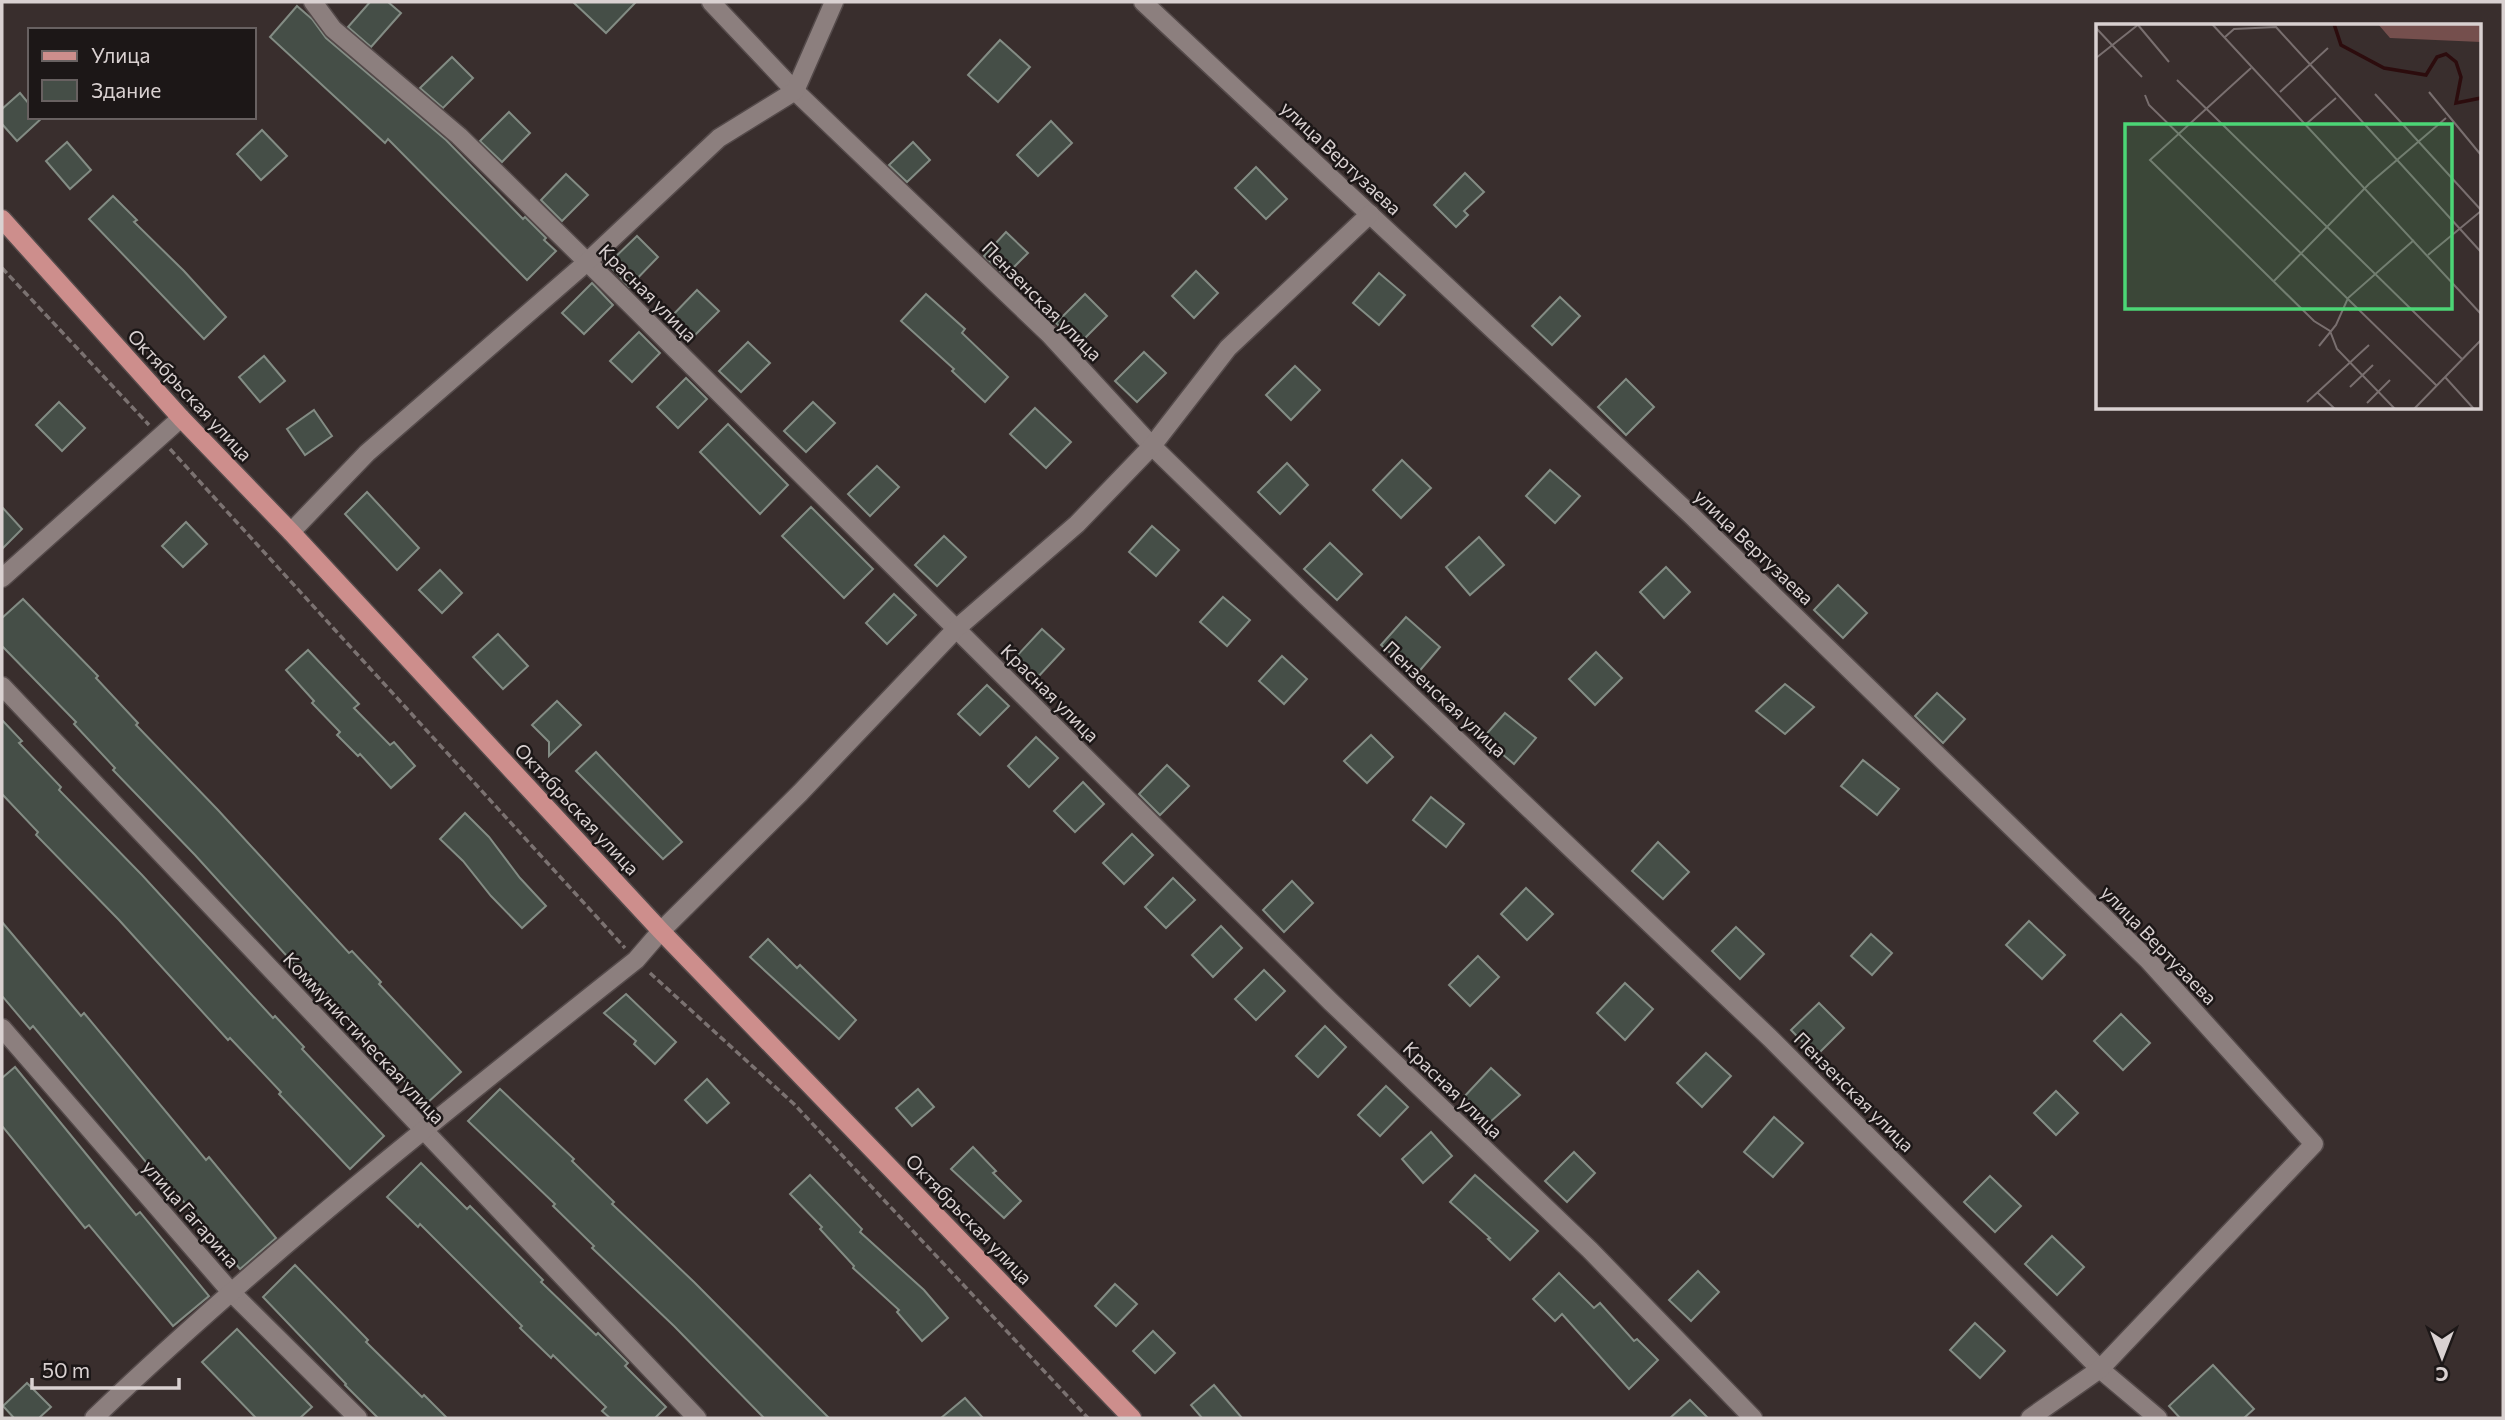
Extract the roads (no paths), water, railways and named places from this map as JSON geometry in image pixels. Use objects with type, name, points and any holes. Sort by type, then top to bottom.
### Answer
[{"type":"main road","name":"Октябрьская улица","points":[[2,219],[181,418],[291,532],[661,931],[1126,1416]]},
{"type":"street","name":"Красная улица","points":[[313,2],[333,29],[459,136],[1331,1003],[1590,1250],[1753,1418]]},
{"type":"street","name":"Пензенская улица","points":[[711,2],[795,92],[1049,334],[1152,446],[1770,1038],[2099,1369],[2158,1418]]},
{"type":"street","points":[[291,532],[367,453],[587,262],[719,138],[795,92],[834,2]]},
{"type":"street","name":"улица Вертузаева","points":[[1143,2],[1692,515],[2148,960],[2314,1144],[2099,1369]]},
{"type":"street","points":[[94,1418],[231,1292],[422,1130],[636,961],[661,931],[800,793],[956,629],[1077,524],[1152,446],[1228,348],[1370,214]]},
{"type":"street","points":[[2,578],[181,418]]},
{"type":"street","name":"Коммунистическая улица","points":[[2,686],[697,1418]]},
{"type":"street","name":"улица Гагарина","points":[[2,1028],[231,1292],[358,1418]]},
{"type":"street","points":[[2030,1418],[2099,1369]]}]
